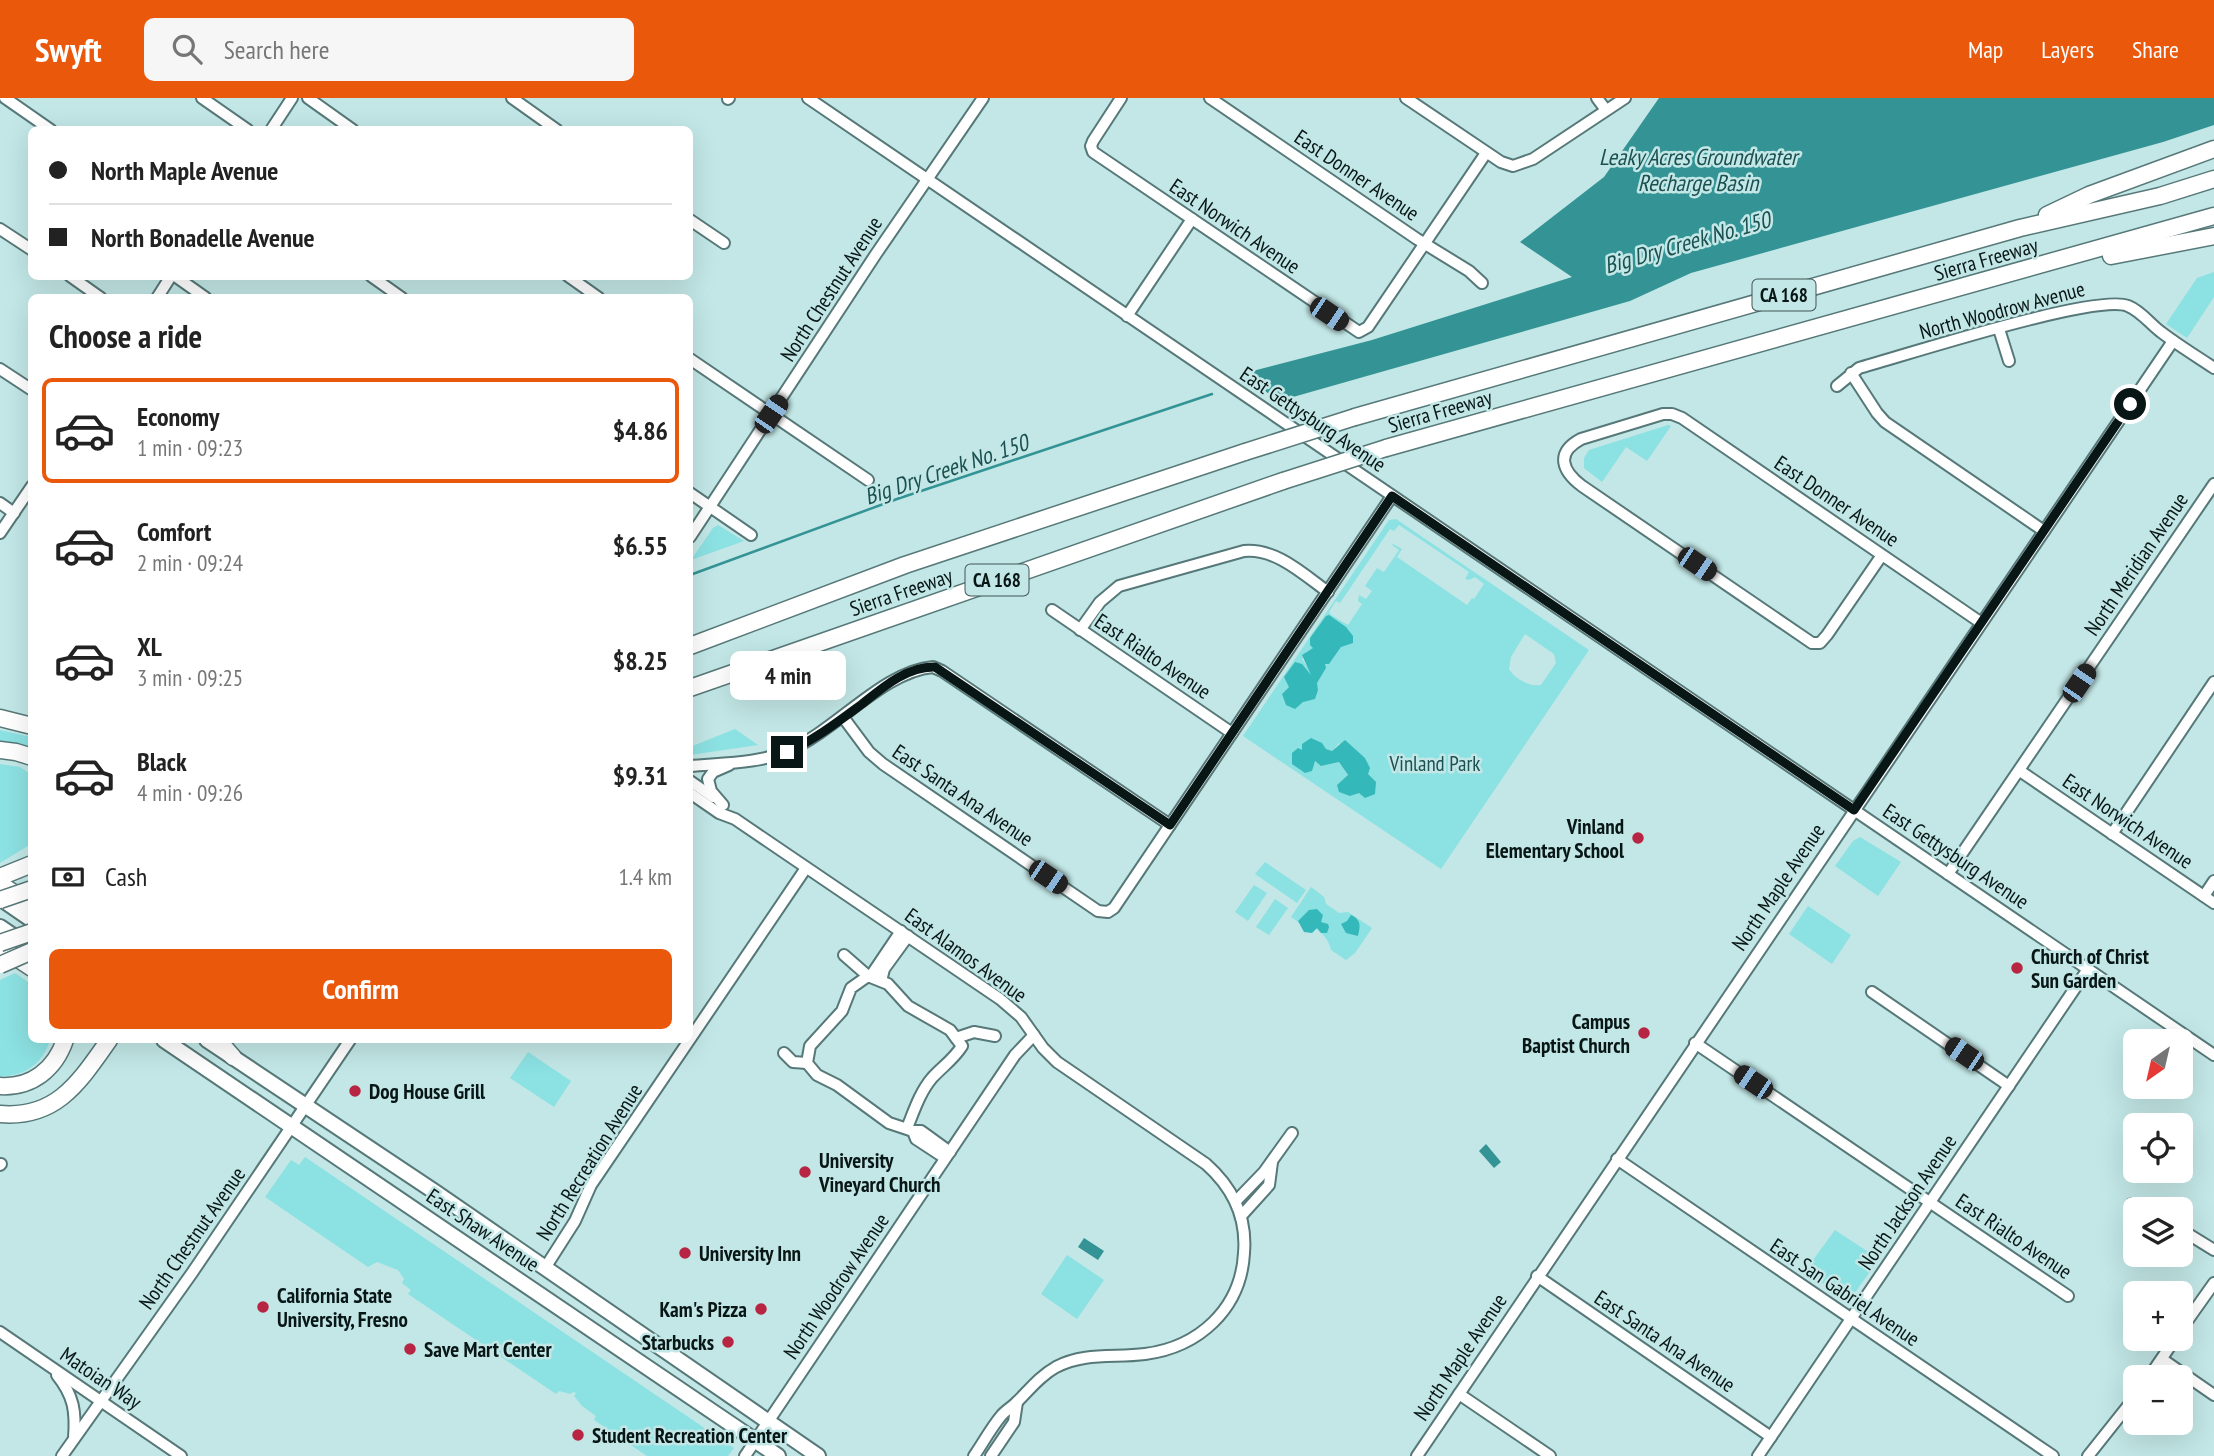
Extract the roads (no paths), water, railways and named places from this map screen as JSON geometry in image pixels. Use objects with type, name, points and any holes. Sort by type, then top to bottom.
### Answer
[{"type":"highway","points":[[2020,228],[2089,195],[2214,149]]},
{"type":"highway","name":"Sierra Freeway","points":[[693,645],[905,565],[1355,417],[2020,228],[2160,197],[2214,179]]},
{"type":"highway","name":"Sierra Freeway","points":[[693,687],[1283,481],[1386,448],[2214,216]]},
{"type":"highway","points":[[2077,256],[2107,257],[2214,236]]},
{"type":"highway","points":[[693,699],[710,680]]},
{"type":"highway","points":[[0,718],[28,725]]},
{"type":"highway","points":[[0,750],[28,756]]},
{"type":"highway","points":[[0,877],[26,866]]},
{"type":"highway","points":[[0,884],[28,902]]},
{"type":"highway","points":[[0,899],[28,890]]},
{"type":"highway","points":[[0,945],[28,934]]},
{"type":"highway","points":[[0,945],[28,965]]},
{"type":"highway","points":[[0,965],[28,952]]},
{"type":"highway","points":[[0,1086],[19,1086],[42,1075],[59,1055],[64,1043]]},
{"type":"highway","points":[[0,1114],[34,1112],[56,1102],[81,1079],[107,1043]]},
{"type":"highway","points":[[221,1043],[233,1057]]},
{"type":"main road","points":[[0,899],[28,917]]},
{"type":"main road","points":[[0,928],[28,947]]},
{"type":"main road","name":"East Shaw Avenue","points":[[168,1043],[778,1456]]},
{"type":"main road","name":"East Shaw Avenue","points":[[212,1043],[818,1456]]},
{"type":"street","points":[[5,98],[45,126]]},
{"type":"street","points":[[202,98],[242,126]]},
{"type":"street","points":[[274,126],[292,98]]},
{"type":"street","points":[[308,98],[347,126]]},
{"type":"street","points":[[512,98],[552,126]]},
{"type":"street","name":"East Gettysburg Avenue","points":[[808,98],[2214,1055]]},
{"type":"street","name":"North Chestnut Avenue","points":[[693,532],[983,98]]},
{"type":"street","name":"East Norwich Avenue","points":[[1121,98],[1091,146],[1094,154],[1352,330],[1361,332],[1368,327],[1425,243]]},
{"type":"street","name":"East Donner Avenue","points":[[1210,98],[1469,271],[1482,284]]},
{"type":"street","points":[[1406,98],[1500,162],[1513,166],[1533,159],[1625,98]]},
{"type":"street","points":[[1597,98],[1606,110]]},
{"type":"street","points":[[1425,243],[1486,153]]},
{"type":"street","points":[[1127,316],[1192,219]]},
{"type":"street","points":[[693,222],[724,243]]},
{"type":"street","points":[[0,229],[28,247]]},
{"type":"street","points":[[76,280],[95,294]]},
{"type":"street","points":[[179,280],[200,294]]},
{"type":"street","points":[[377,280],[397,294]]},
{"type":"street","points":[[574,280],[593,294]]},
{"type":"street","name":"North Woodrow Avenue","points":[[1837,386],[1859,368],[2047,316],[2110,303],[2134,309],[2173,341],[2214,368]]},
{"type":"street","points":[[1998,329],[2008,361]]},
{"type":"street","name":"North Maple Avenue","points":[[1417,1456],[2173,341]]},
{"type":"street","points":[[693,361],[868,480]]},
{"type":"street","points":[[0,369],[28,387]]},
{"type":"street","points":[[1851,373],[1885,422],[2045,531]]},
{"type":"street","name":"East Donner Avenue","points":[[1882,555],[1827,635],[1820,643],[1812,643],[1582,486],[1570,475],[1564,458],[1570,446],[1581,439],[1663,414],[1672,414],[1682,418],[1980,622]]},
{"type":"street","name":"North Meridian Avenue","points":[[1948,874],[2214,484]]},
{"type":"street","points":[[0,533],[28,492]]},
{"type":"street","points":[[693,495],[751,535]]},
{"type":"street","points":[[693,766],[734,763],[770,757],[790,750],[843,717],[884,685],[924,668],[935,667],[1170,825],[1392,496]]},
{"type":"street","points":[[0,503],[14,513]]},
{"type":"street","points":[[1080,630],[1100,602],[1119,586],[1244,551],[1272,555],[1328,592]]},
{"type":"street","name":"East Rialto Avenue","points":[[1052,610],[1232,733]]},
{"type":"street","points":[[2112,834],[2214,682]]},
{"type":"street","name":"East Santa Ana Avenue","points":[[843,717],[869,752],[883,764],[1098,911],[1108,912],[1114,908],[1170,825]]},
{"type":"street","points":[[734,763],[716,770],[709,777],[712,791],[735,819]]},
{"type":"street","name":"East Norwich Avenue","points":[[2020,771],[2214,903]]},
{"type":"street","points":[[693,783],[723,805]]},
{"type":"street","points":[[693,797],[735,819]]},
{"type":"street","name":"East Alamos Avenue","points":[[735,819],[1000,999],[1021,1017],[1053,1059],[1199,1158],[1228,1188],[1236,1201],[1245,1241],[1240,1279],[1229,1304],[1210,1326],[1181,1345],[1160,1351],[1096,1356],[1068,1362],[1039,1379],[1002,1415],[974,1456]]},
{"type":"street","name":"North Recreation Avenue","points":[[693,1035],[806,868]]},
{"type":"street","points":[[2204,896],[2214,881]]},
{"type":"street","points":[[807,1063],[810,1046],[842,1011],[851,988],[873,978],[905,933]]},
{"type":"street","points":[[844,955],[873,978],[888,984],[908,1006],[950,1030],[962,1046],[955,1058],[927,1086],[910,1129]]},
{"type":"street","name":"North Jackson Avenue","points":[[1758,1456],[2088,970]]},
{"type":"street","points":[[1872,992],[2009,1086]]},
{"type":"street","points":[[956,1038],[974,1032],[995,1036]]},
{"type":"street","name":"North Woodrow Avenue","points":[[745,1456],[1015,1055],[1034,1035]]},
{"type":"street","name":"North Chestnut Avenue","points":[[62,1456],[192,1273],[348,1043]]},
{"type":"street","name":"North Recreation Avenue","points":[[545,1268],[575,1221],[591,1185],[687,1043]]},
{"type":"street","name":"East Rialto Avenue","points":[[1695,1043],[2068,1296]]},
{"type":"street","points":[[784,1054],[793,1062],[807,1063],[817,1075],[836,1085],[889,1123],[910,1129],[916,1139],[947,1155]]},
{"type":"street","points":[[1236,1201],[1272,1161],[1292,1133]]},
{"type":"street","name":"East San Gabriel Avenue","points":[[1617,1159],[2053,1456]]},
{"type":"street","points":[[1241,1215],[1269,1185],[1272,1161]]},
{"type":"street","points":[[2193,1237],[2214,1250]]},
{"type":"street","name":"East Santa Ana Avenue","points":[[1537,1276],[1771,1437]]},
{"type":"street","points":[[2193,1313],[2214,1283]]},
{"type":"street","name":"Matoian Way","points":[[0,1332],[181,1456]]},
{"type":"street","points":[[2158,1365],[2167,1351]]},
{"type":"street","points":[[2162,1359],[2214,1395]]},
{"type":"street","points":[[51,1367],[66,1386],[74,1404],[74,1440]]},
{"type":"street","points":[[1459,1394],[1550,1456]]},
{"type":"street","points":[[990,1456],[1014,1422],[1017,1402]]},
{"type":"street","points":[[2088,1456],[2123,1412]]},
{"type":"water","name":"Leaky Acres Groundwater Recharge Basin","points":[[1659,98],[2214,98],[2214,125],[2163,142],[1691,273],[1630,301],[1279,401],[1241,374],[1372,340],[1572,277],[1520,242],[1604,177]]},
{"type":"water","points":[[1486,1144],[1501,1162],[1494,1168],[1479,1151]]},
{"type":"water","points":[[1084,1238],[1104,1251],[1098,1260],[1078,1247]]},
{"type":"waterway","name":"Big Dry Creek No. 150","points":[[693,574],[897,499],[1212,394]]},
{"type":"place","name":"Vinland Elementary School","points":[[1638,838]]},
{"type":"place","name":"Church of Christ Sun Garden","points":[[2017,968]]},
{"type":"place","name":"Campus Baptist Church","points":[[1644,1033]]},
{"type":"place","name":"Dog House Grill","points":[[355,1091]]},
{"type":"place","name":"University Vineyard Church","points":[[805,1172]]},
{"type":"place","name":"University Inn","points":[[685,1253]]},
{"type":"place","name":"California State University, Fresno","points":[[263,1307]]},
{"type":"place","name":"Kam's Pizza","points":[[761,1309]]},
{"type":"place","name":"Starbucks","points":[[728,1342]]},
{"type":"place","name":"Save Mart Center","points":[[410,1349]]},
{"type":"place","name":"Student Recreation Center","points":[[578,1435]]},
{"type":"park label","name":"Vinland Park","points":[[1435,763]]}]
